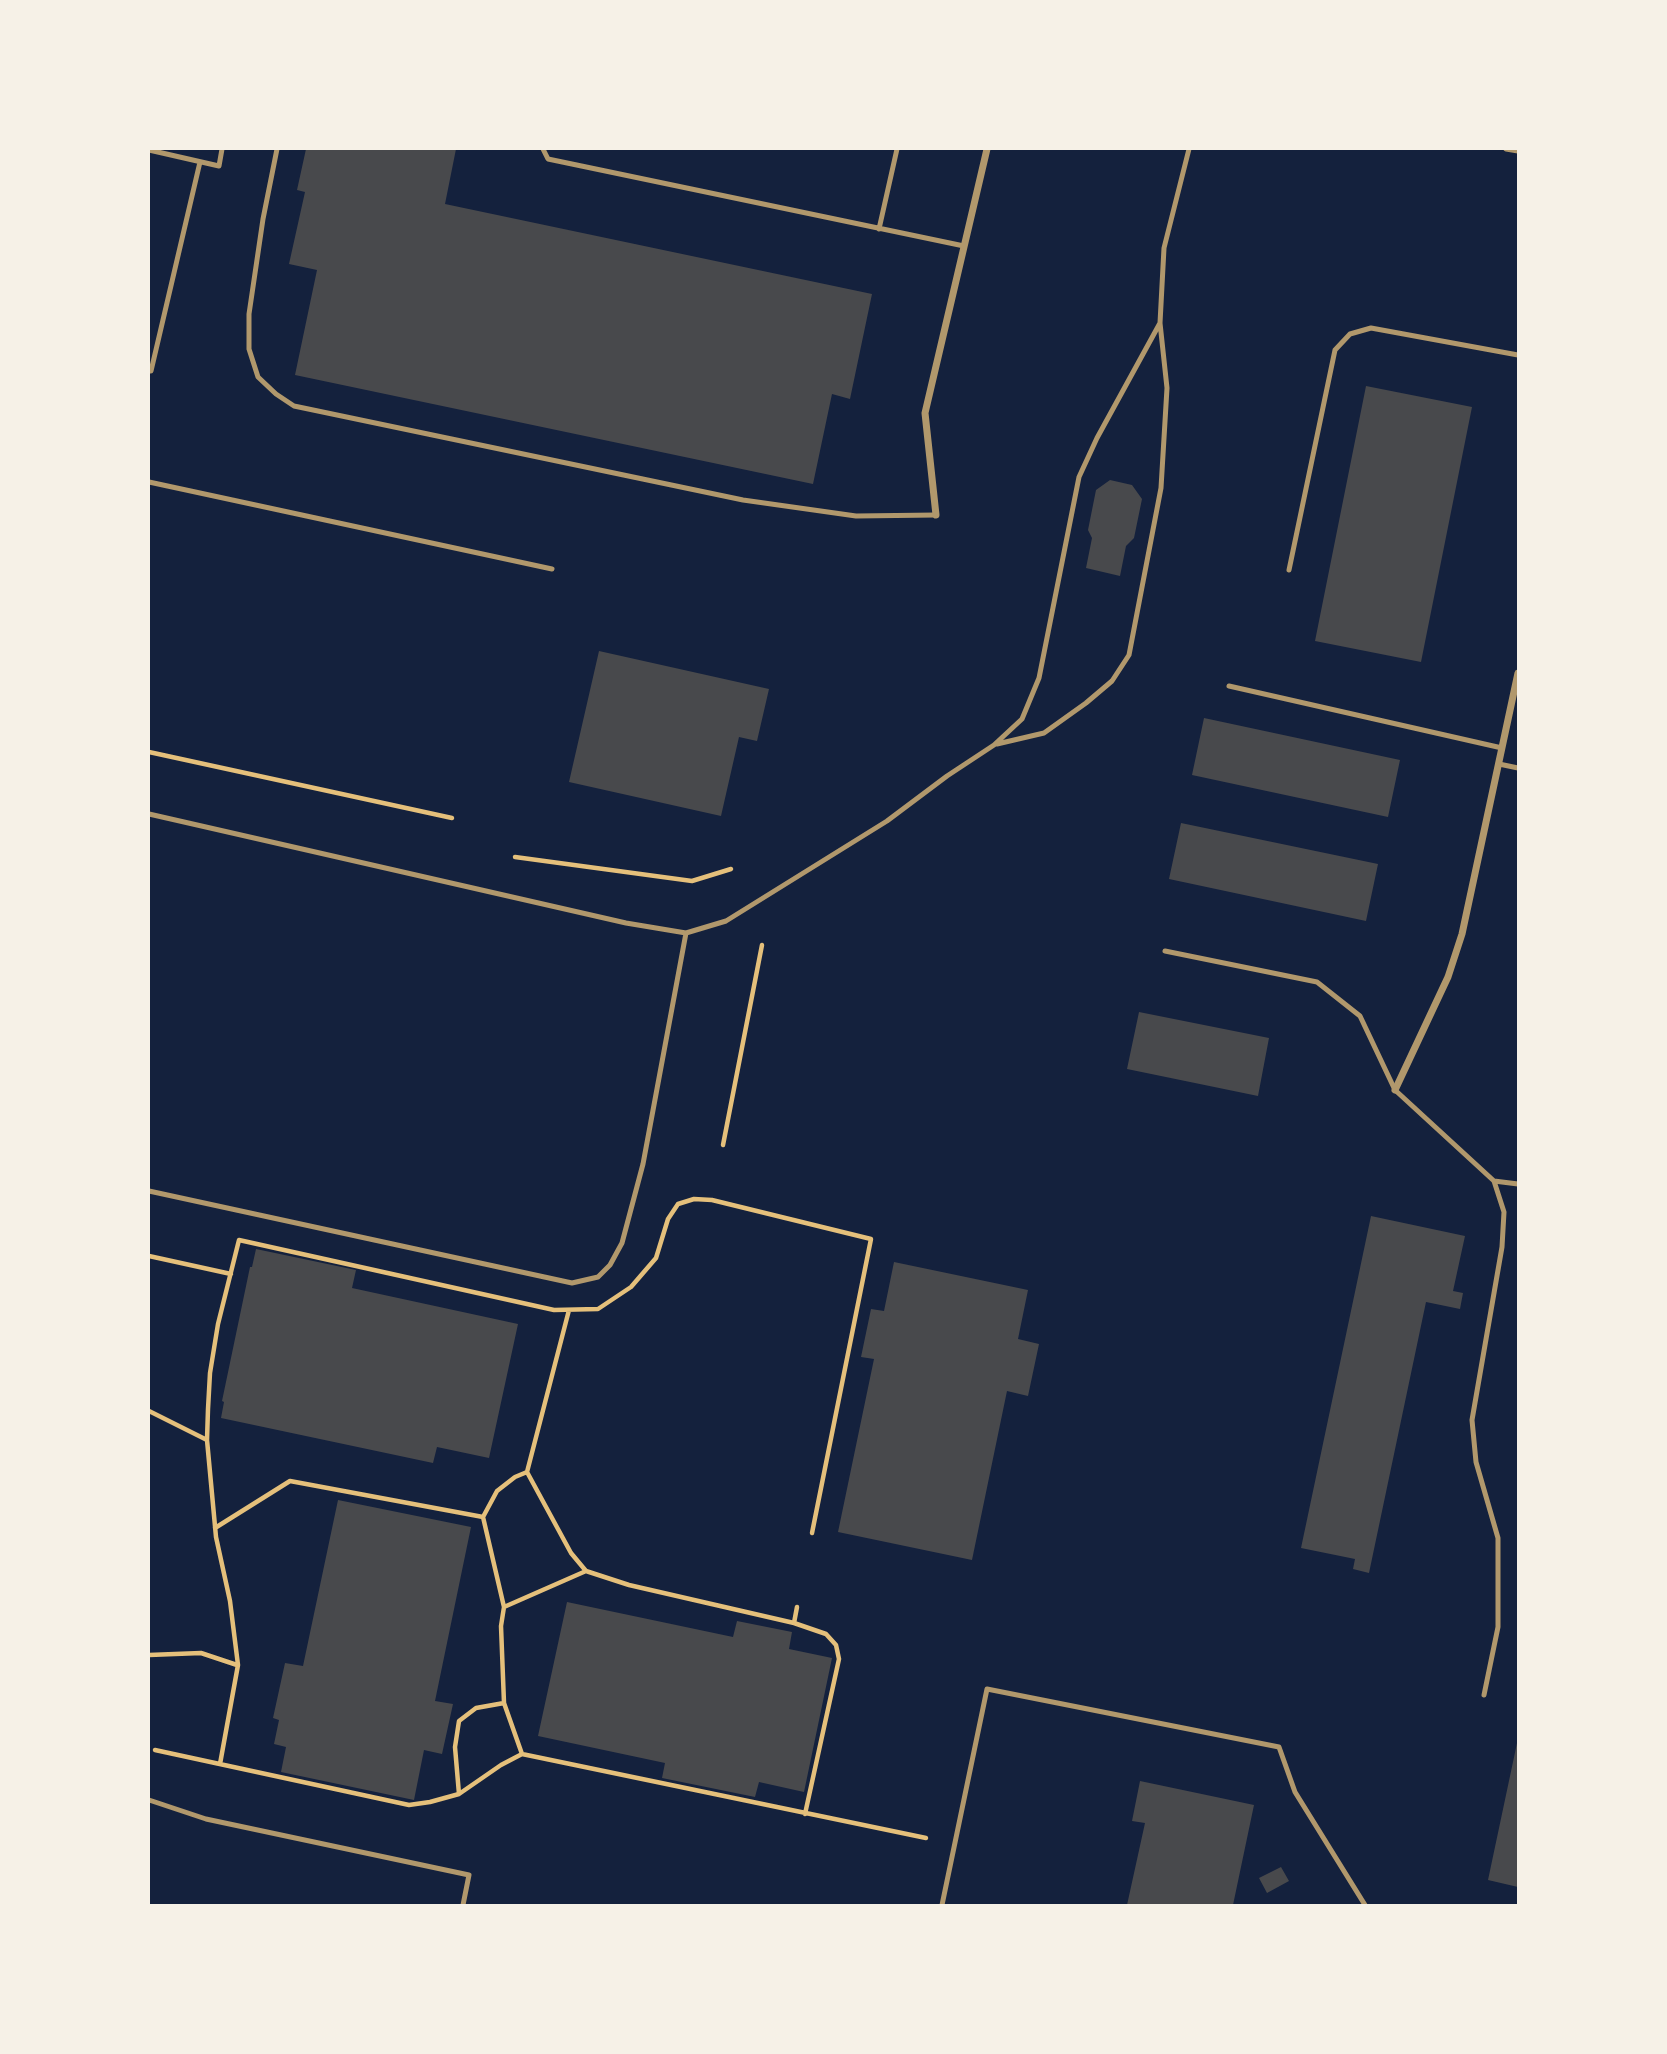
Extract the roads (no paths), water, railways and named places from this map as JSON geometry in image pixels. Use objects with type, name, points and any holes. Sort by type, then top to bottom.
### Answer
[{"type":"street","points":[[936,515],[925,413],[987,149]]},
{"type":"street","points":[[1395,1090],[1448,977],[1462,934],[1518,673]]},
{"type":"lane","points":[[149,150],[219,166],[222,149]]},
{"type":"lane","points":[[277,149],[249,314],[249,349],[258,376],[276,394],[294,406],[743,500],[856,516],[936,515]]},
{"type":"lane","points":[[543,149],[548,159],[964,247]]},
{"type":"lane","points":[[879,229],[897,149]]},
{"type":"lane","points":[[994,745],[1044,733],[1112,681],[1129,655],[1161,488],[1167,388],[1160,323],[1164,248],[1189,149]]},
{"type":"lane","points":[[1506,149],[1518,151]]},
{"type":"lane","points":[[149,371],[200,162]]},
{"type":"lane","points":[[149,814],[625,923],[686,933],[726,921],[887,821],[994,745],[1022,719],[1038,678],[1079,477],[1097,438],[1160,323]]},
{"type":"lane","points":[[1289,570],[1335,350],[1350,334],[1371,328],[1518,355]]},
{"type":"lane","points":[[149,482],[552,569]]},
{"type":"lane","points":[[1229,686],[1502,748]]},
{"type":"lane","points":[[1499,764],[1518,768]]},
{"type":"lane","points":[[149,1191],[572,1283],[598,1277],[610,1265],[622,1243],[643,1164],[686,933]]},
{"type":"lane","points":[[1165,951],[1317,982],[1360,1016],[1395,1090],[1493,1181],[1504,1212],[1502,1247],[1472,1420],[1476,1462],[1498,1538],[1498,1627],[1484,1695]]},
{"type":"lane","points":[[1493,1181],[1518,1184]]},
{"type":"lane","points":[[942,1905],[987,1689],[1279,1747],[1295,1792],[1365,1905]]},
{"type":"lane","points":[[149,1800],[206,1819],[469,1875],[463,1905]]}]
